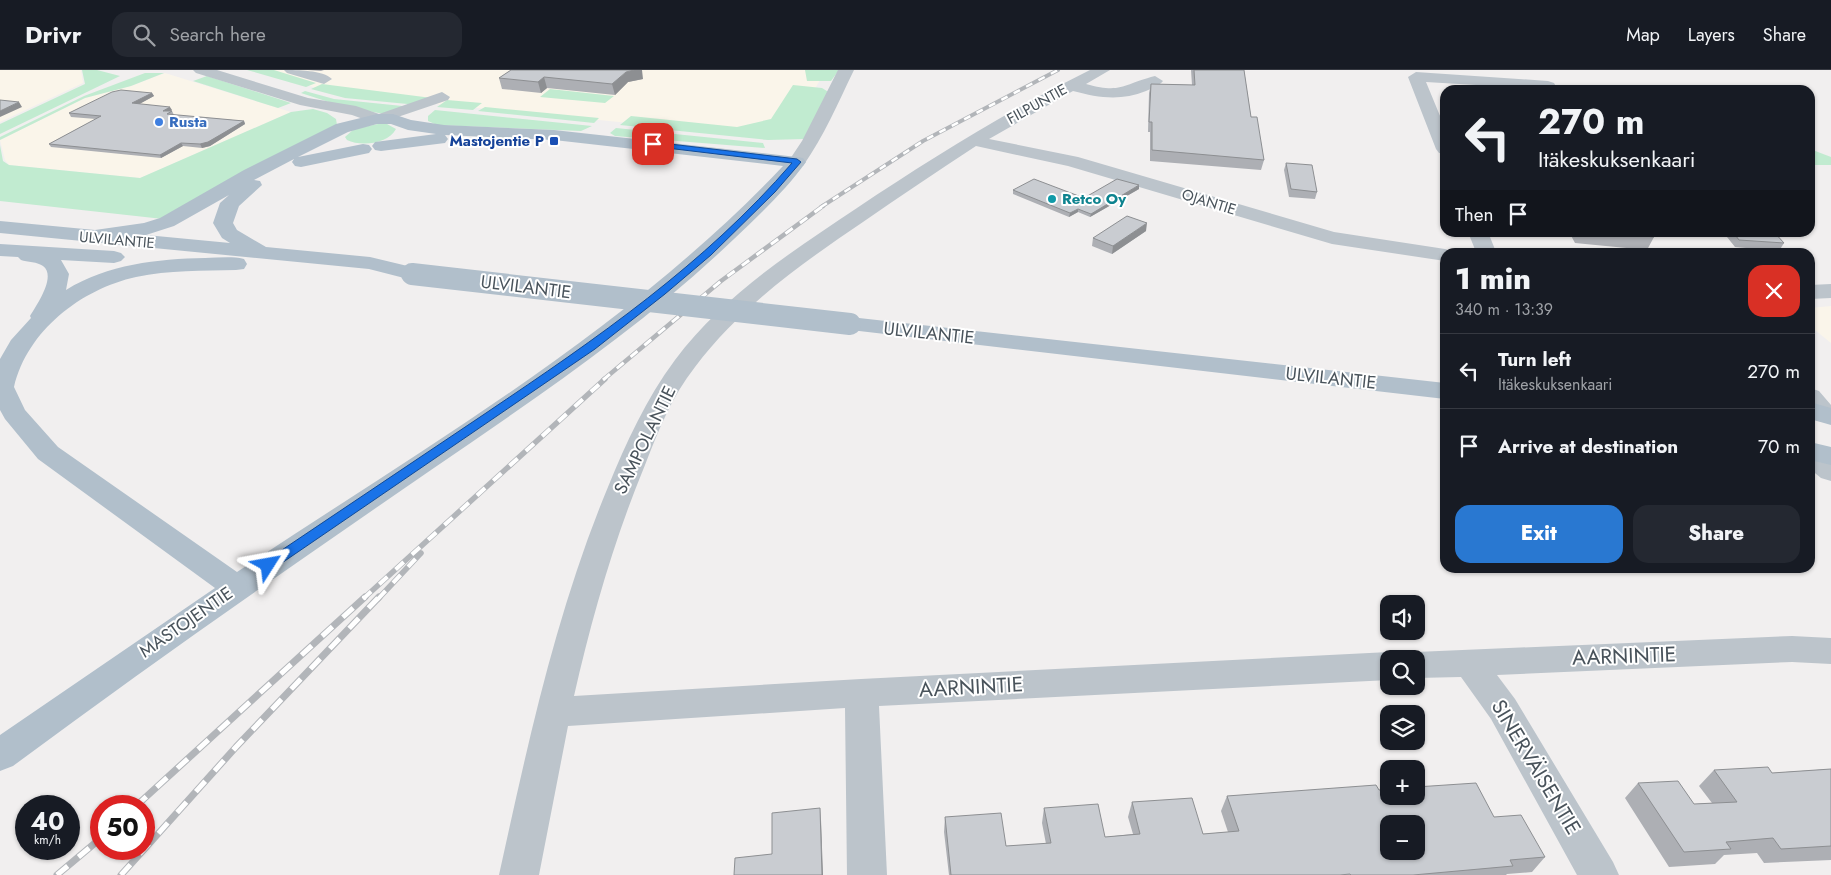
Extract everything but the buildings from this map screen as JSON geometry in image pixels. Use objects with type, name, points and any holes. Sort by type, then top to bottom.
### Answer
[{"type":"main road","points":[[87,237],[123,234],[168,222],[251,174],[339,130],[380,119],[401,120],[408,124],[487,133],[581,137],[797,162]]},
{"type":"main road","points":[[339,130],[332,137],[335,145],[342,148],[372,147],[404,136],[409,130],[408,124]]},
{"type":"main road","points":[[262,253],[229,234],[223,223],[230,203],[261,179],[286,167],[313,158],[372,147],[487,133]]},
{"type":"main road","name":"MASTOJENTIE","points":[[0,755],[236,587],[591,347],[662,292],[708,253],[772,191],[797,162]]},
{"type":"main road","name":"ULVILANTIE","points":[[0,227],[87,237],[370,263],[412,274]]},
{"type":"main road","points":[[7,251],[51,262],[58,271],[58,282],[54,293],[38,322],[24,339],[9,363],[2,387],[14,413],[48,453],[236,587]]},
{"type":"main road","name":"ULVILANTIE","points":[[7,251],[412,274],[1440,390]]},
{"type":"main road","points":[[38,322],[77,294],[107,279],[156,267],[236,264]]},
{"type":"main road","points":[[1815,452],[1831,456]]},
{"type":"street","points":[[200,70],[332,108],[356,111],[380,119],[442,97],[408,124]]},
{"type":"street","points":[[292,70],[324,79]]},
{"type":"street","points":[[797,162],[811,142],[846,70]]},
{"type":"street","name":"FILPUNTIE","points":[[974,141],[1071,85],[1102,70]]},
{"type":"street","points":[[1440,136],[1416,77],[1533,85]]},
{"type":"street","points":[[1071,85],[1091,91],[1121,95],[1130,93],[1155,81]]},
{"type":"street","points":[[1425,97],[1440,98]]},
{"type":"street","points":[[332,108],[342,118],[339,130]]},
{"type":"street","name":"OJANTIE","points":[[974,141],[1072,161],[1332,238],[1440,254]]},
{"type":"street","name":"SAMPOLANTIE","points":[[519,875],[553,712],[582,598],[608,516],[646,429],[665,393],[697,348],[720,321],[742,301],[787,266],[931,166],[974,141]]},
{"type":"street","points":[[1815,292],[1831,291]]},
{"type":"street","points":[[1815,459],[1831,472]]},
{"type":"street","name":"AARNINTIE","points":[[1425,664],[1792,649],[1831,651]]},
{"type":"street","name":"SINERVÄISENTIE","points":[[1468,662],[1503,709],[1599,875]]},
{"type":"street","name":"AARNINTIE","points":[[553,712],[861,693],[1380,666]]},
{"type":"street","points":[[861,693],[865,752],[866,875]]},
{"type":"shaded area","points":[[0,70],[81,70],[83,83],[0,122]]},
{"type":"shaded area","points":[[258,70],[826,70],[794,124],[750,135],[336,94]]},
{"type":"shaded area","points":[[165,73],[291,112],[140,178],[9,165],[5,160],[0,140],[85,98],[131,86]]},
{"type":"shaded area","points":[[1831,306],[1831,343],[1815,330],[1815,308]]},
{"type":"green space","points":[[82,70],[97,70],[120,76],[0,134],[0,124],[85,84]]},
{"type":"green space","points":[[247,70],[274,70],[316,83],[306,87]]},
{"type":"green space","points":[[805,70],[839,70],[831,81],[807,81]]},
{"type":"green space","points":[[145,73],[164,73],[131,86],[85,98],[0,140],[0,137],[84,96]]},
{"type":"green space","points":[[207,76],[291,103],[278,108],[193,81]]},
{"type":"green space","points":[[322,84],[432,98],[418,105],[345,98],[311,89]]},
{"type":"green space","points":[[793,85],[822,88],[830,93],[804,139],[768,140],[620,125],[631,116],[737,127],[771,119]]},
{"type":"green space","points":[[550,89],[614,96],[605,103],[540,97]]},
{"type":"green space","points":[[305,91],[334,99],[412,107],[384,114],[341,106],[301,93]]},
{"type":"green space","points":[[447,100],[482,103],[473,110],[437,107]]},
{"type":"green space","points":[[485,107],[599,118],[594,123],[478,111]]},
{"type":"green space","points":[[313,109],[327,113],[336,119],[337,125],[163,219],[0,201],[0,145],[3,161],[9,165],[140,178],[291,112]]},
{"type":"green space","points":[[435,110],[592,126],[581,131],[437,125],[428,121],[428,116]]},
{"type":"green space","points":[[387,124],[396,129],[387,138],[374,143],[353,142],[345,137],[354,129]]},
{"type":"green space","points":[[616,128],[763,143],[765,148],[615,136],[610,133]]},
{"type":"green space","points":[[1815,151],[1831,157],[1831,165],[1815,165]]},
{"type":"railway","points":[[821,207],[923,141],[1058,70]]},
{"type":"railway","points":[[603,380],[721,281],[823,206]]},
{"type":"railway","points":[[363,599],[605,379]]},
{"type":"railway","points":[[378,599],[421,553]]},
{"type":"railway","points":[[148,795],[365,597]]},
{"type":"railway","points":[[121,875],[236,747],[379,597]]},
{"type":"railway","points":[[57,875],[90,847]]},
{"type":"place","name":"Rusta","points":[[159,122]]},
{"type":"place","name":"Mastojentie P","points":[[554,141]]},
{"type":"place","name":"Retco Oy","points":[[1052,199]]},
{"type":"route","points":[[268,565],[547,379],[591,347],[662,292],[708,253],[772,191],[797,162],[653,144]]}]
